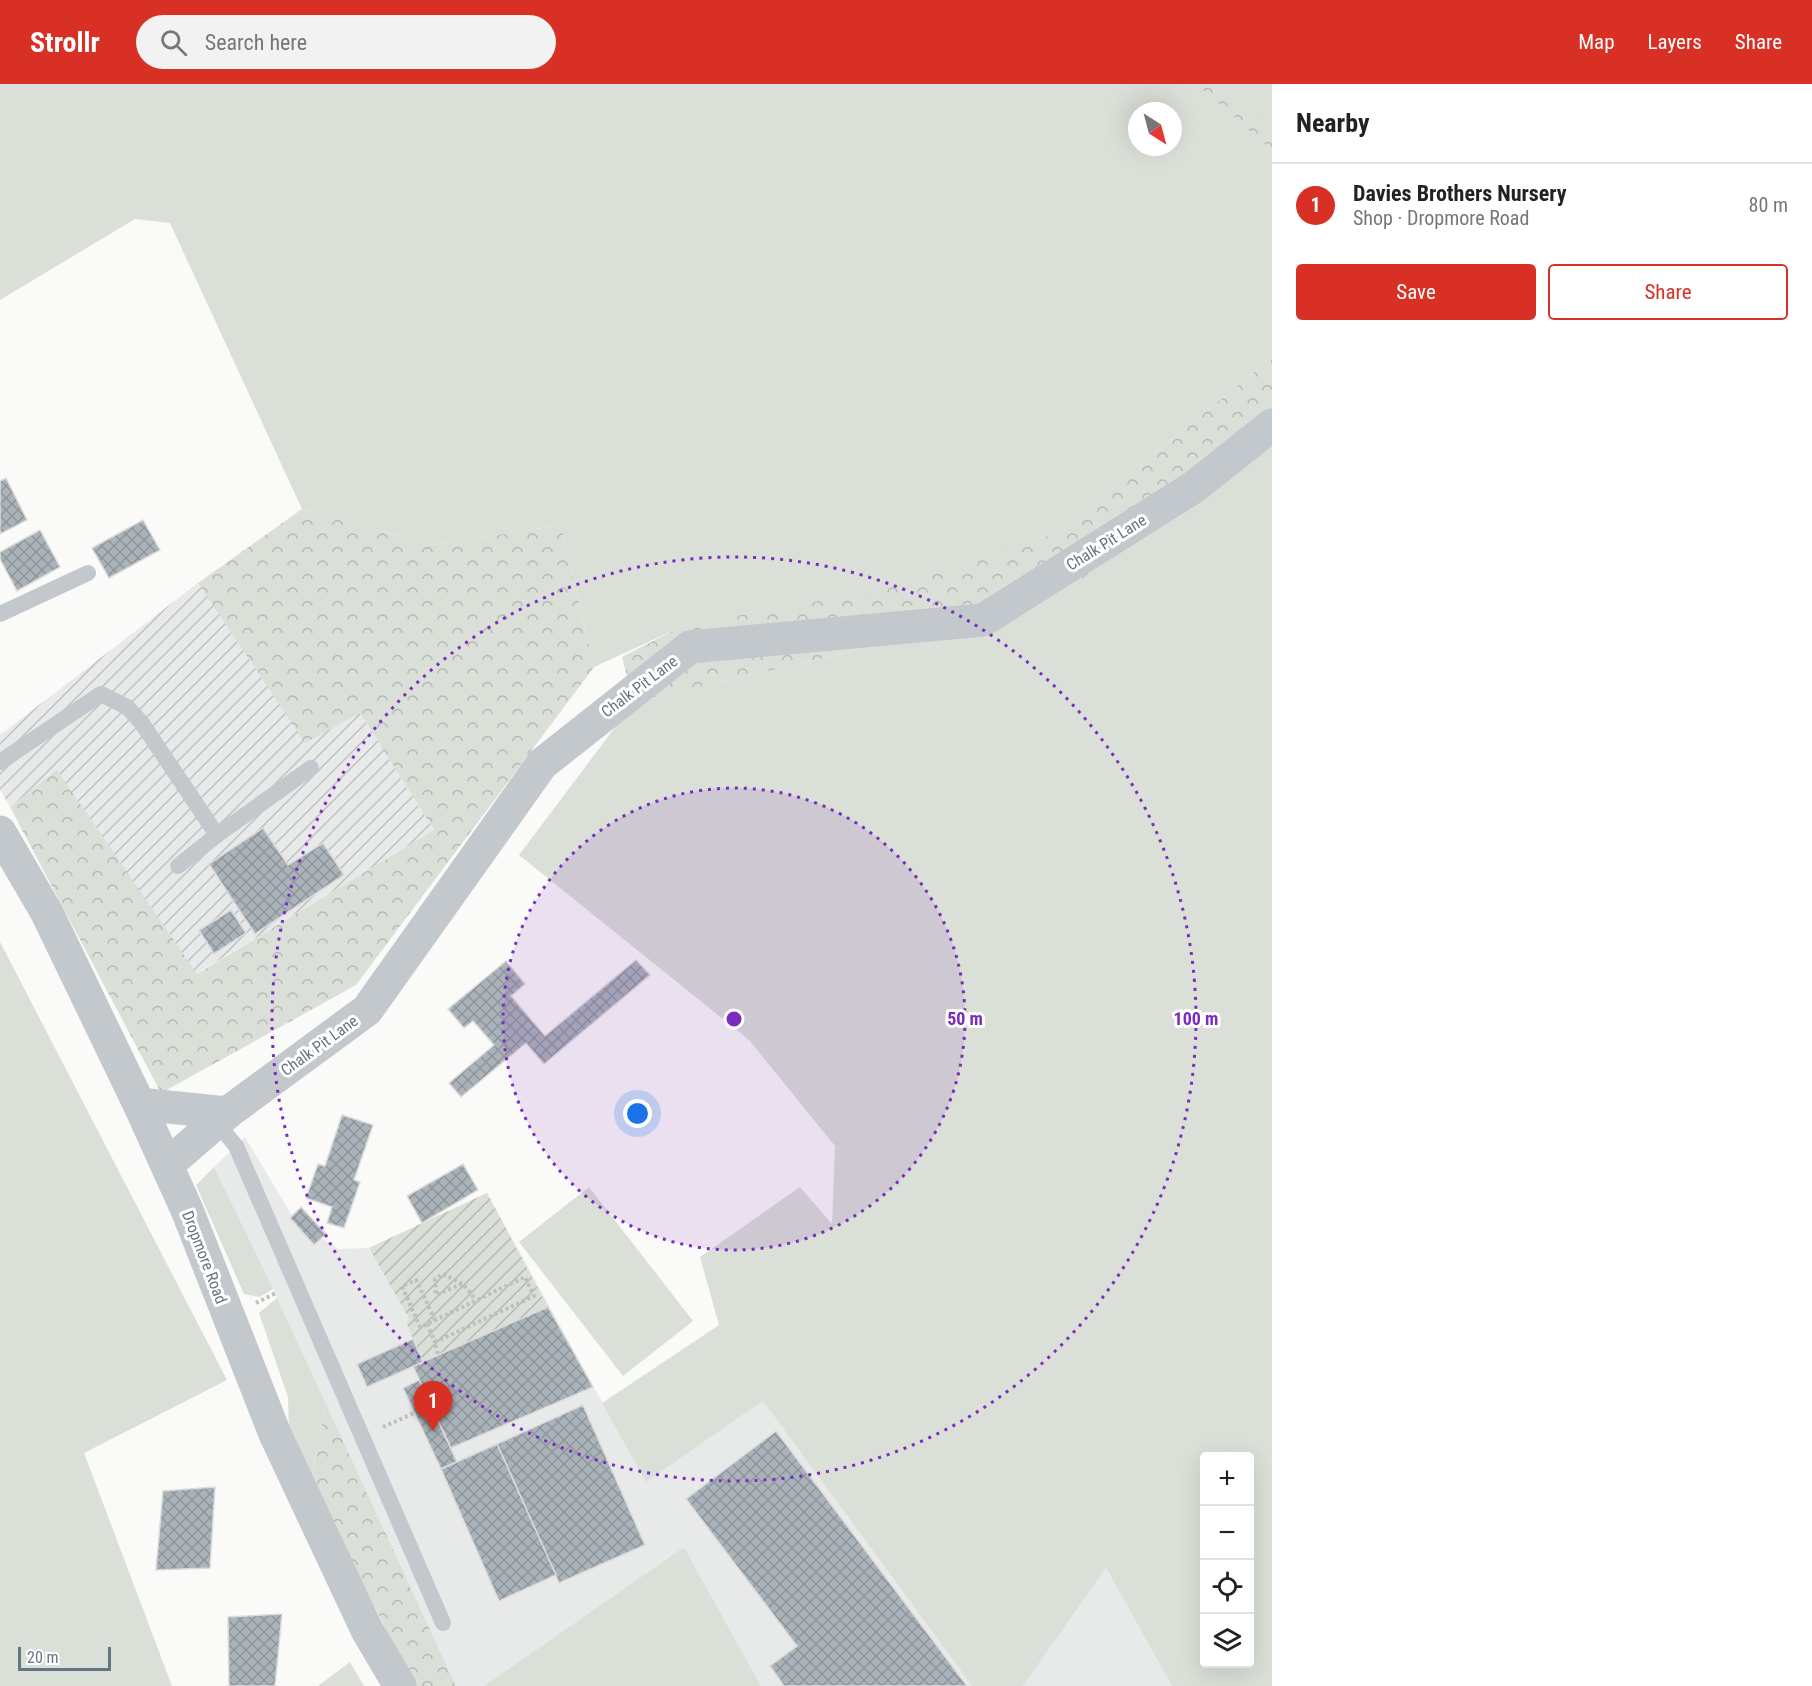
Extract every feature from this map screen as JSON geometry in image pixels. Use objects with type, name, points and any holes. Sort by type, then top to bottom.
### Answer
[{"type":"street","name":"Chalk Pit Lane","points":[[167,1165],[222,1118],[367,1011],[542,764],[690,647],[983,620],[1194,487],[1272,425]]},
{"type":"street","name":"Dropmore Road","points":[[0,832],[46,913],[139,1104],[167,1165],[275,1434],[367,1630],[400,1686]]},
{"type":"street","points":[[139,1104],[222,1118]]},
{"type":"lane","points":[[0,614],[88,573]]},
{"type":"lane","points":[[0,762],[101,694],[127,707],[141,722],[217,835]]},
{"type":"lane","points":[[178,866],[217,835],[312,768]]},
{"type":"lane","points":[[222,1118],[297,1283],[443,1623]]},
{"type":"path","points":[[462,1284],[436,1295],[435,1279],[443,1274],[467,1286],[475,1300]]},
{"type":"path","points":[[435,1320],[416,1280],[402,1286],[420,1327],[427,1324],[525,1276],[534,1296],[435,1342]]},
{"type":"path","points":[[228,1316],[297,1283]]},
{"type":"path","points":[[427,1324],[438,1355]]},
{"type":"path","points":[[363,1436],[414,1413]]},
{"type":"shaded area","points":[[198,583],[305,742],[360,713],[434,830],[196,974],[57,771],[10,807],[0,790],[0,735]]},
{"type":"shaded area","points":[[245,1137],[294,1219],[338,1249],[369,1248],[487,1193],[646,1482],[763,1401],[972,1686],[761,1686],[684,1547],[484,1686],[456,1686],[214,1167]]},
{"type":"shaded area","points":[[1106,1568],[1172,1686],[1023,1686]]},
{"type":"green space","points":[[0,84],[1272,84],[1272,362],[1258,369],[1060,532],[901,588],[683,626],[594,667],[561,525],[432,545],[302,509],[170,223],[135,219],[0,300]]},
{"type":"green space","points":[[1196,84],[1219,84],[1272,127],[1272,150]]},
{"type":"green space","points":[[1272,360],[1272,427],[1081,580],[894,642],[634,702],[622,657],[682,626],[900,586],[1060,532],[1258,369]]},
{"type":"green space","points":[[1272,427],[1272,1686],[1172,1686],[1106,1568],[1023,1686],[972,1686],[763,1401],[646,1482],[602,1403],[719,1325],[700,1257],[800,1187],[832,1224],[835,1146],[749,1040],[519,855],[634,702],[894,642]]},
{"type":"green space","points":[[302,509],[432,545],[561,525],[594,667],[356,985],[161,1093],[10,807],[57,770],[197,974],[434,830],[360,713],[305,743],[198,583]]},
{"type":"green space","points":[[0,942],[227,1380],[84,1453],[172,1686],[0,1686]]},
{"type":"green space","points":[[214,1167],[273,1289],[260,1297],[244,1294],[196,1185]]},
{"type":"green space","points":[[589,1187],[693,1321],[623,1376],[519,1242]]},
{"type":"green space","points":[[487,1193],[548,1307],[423,1362],[406,1322],[410,1320],[369,1248]]},
{"type":"green space","points":[[277,1298],[326,1404],[311,1479],[289,1431],[288,1397],[259,1313]]},
{"type":"green space","points":[[326,1404],[456,1686],[414,1686],[311,1479]]},
{"type":"green space","points":[[684,1547],[761,1686],[484,1686]]},
{"type":"green space","points":[[350,1662],[364,1686],[318,1686]]},
{"type":"building","points":[[6,478],[27,520],[0,534],[0,481]]},
{"type":"building","points":[[143,520],[160,550],[109,578],[92,548]]},
{"type":"building","points":[[40,530],[60,567],[17,591],[0,559],[0,552]]},
{"type":"building","points":[[263,828],[288,865],[323,843],[344,875],[255,934],[209,864]]},
{"type":"building","points":[[231,910],[246,933],[214,954],[199,930]]},
{"type":"building","points":[[636,960],[650,975],[544,1064],[526,1043],[461,1097],[449,1083],[494,1045],[473,1021],[464,1028],[448,1009],[506,961],[525,984],[511,996],[545,1036]]},
{"type":"building","points":[[342,1115],[373,1125],[354,1180],[360,1182],[344,1228],[327,1223],[332,1207],[306,1198],[318,1164],[325,1166]]},
{"type":"building","points":[[463,1164],[478,1190],[422,1223],[407,1196]]},
{"type":"building","points":[[301,1207],[326,1234],[314,1245],[290,1218]]},
{"type":"building","points":[[548,1307],[593,1387],[451,1448],[413,1366]]},
{"type":"building","points":[[413,1339],[423,1362],[367,1387],[357,1364]]},
{"type":"building","points":[[419,1380],[457,1462],[441,1469],[403,1388]]},
{"type":"building","points":[[583,1405],[645,1545],[559,1583],[497,1444]]},
{"type":"building","points":[[776,1431],[967,1686],[784,1686],[770,1666],[797,1646],[686,1499]]},
{"type":"building","points":[[497,1444],[556,1575],[499,1601],[441,1469]]},
{"type":"building","points":[[215,1487],[210,1568],[156,1570],[163,1491]]},
{"type":"building","points":[[282,1614],[275,1686],[229,1686],[228,1617]]},
{"type":"place","name":"Davies Brothers Nursery","points":[[433,1431]]}]
